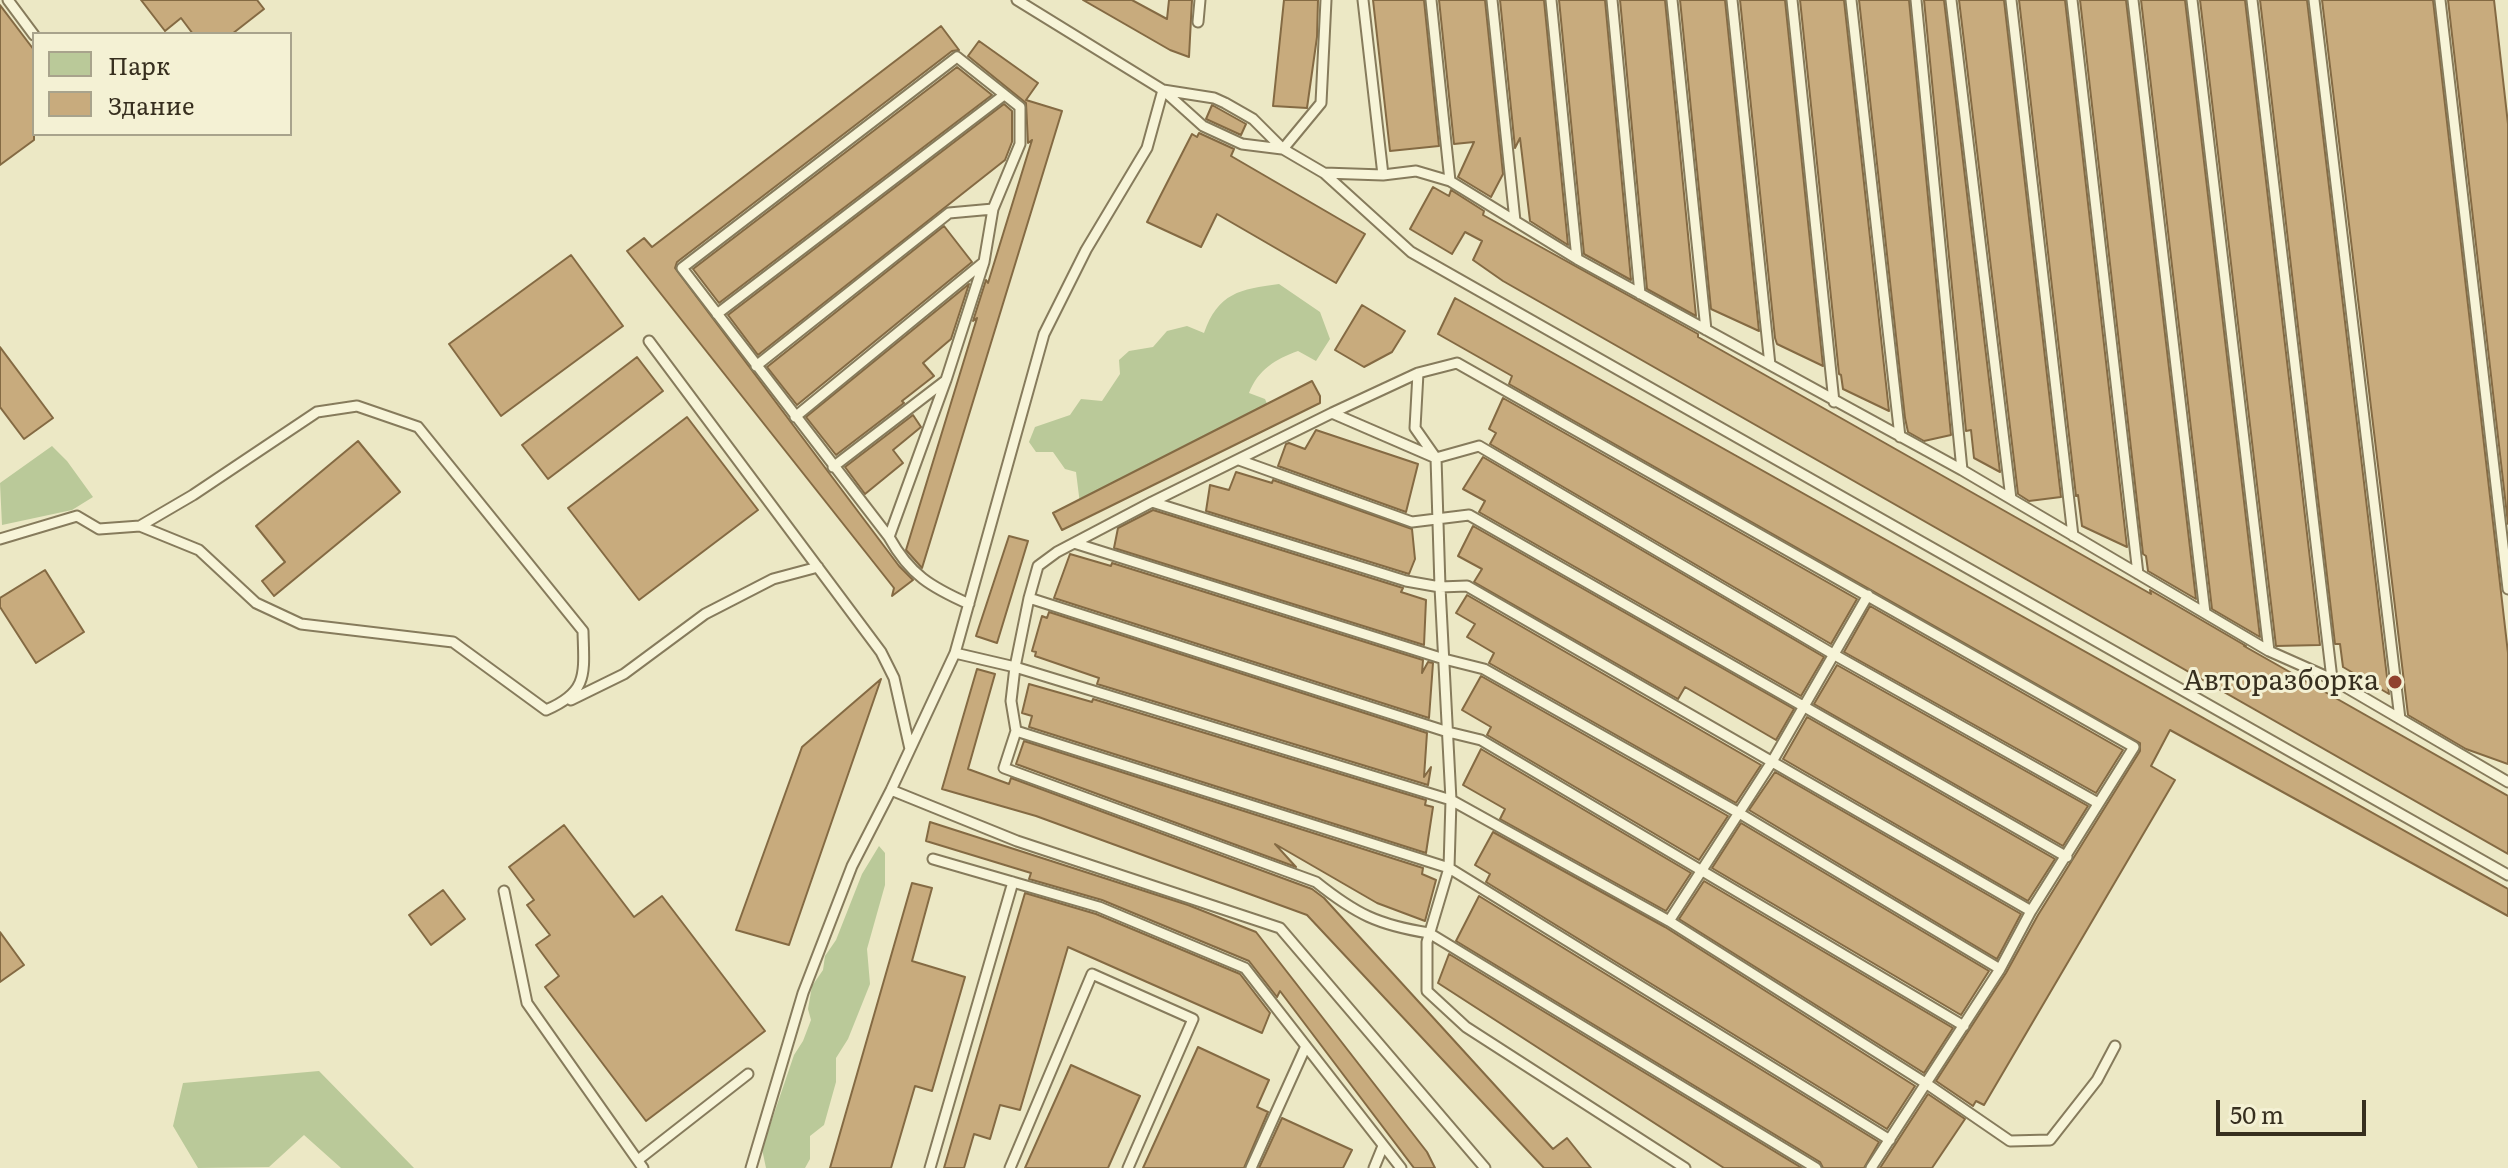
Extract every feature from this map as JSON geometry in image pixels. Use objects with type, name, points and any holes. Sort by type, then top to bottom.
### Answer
[{"type":"lane","points":[[8,0],[32,32]]},
{"type":"lane","points":[[1017,0],[1163,90],[1203,126],[1242,144],[1283,149]]},
{"type":"lane","points":[[1198,22],[1200,0]]},
{"type":"lane","points":[[1283,149],[1321,103],[1326,0]]},
{"type":"lane","points":[[1363,0],[1383,175]]},
{"type":"lane","points":[[1431,0],[1450,181]]},
{"type":"lane","points":[[1492,0],[1515,221]]},
{"type":"lane","points":[[1551,0],[1577,259]]},
{"type":"lane","points":[[1612,0],[1640,294]]},
{"type":"lane","points":[[1672,0],[1706,330]]},
{"type":"lane","points":[[1732,0],[1770,365]]},
{"type":"lane","points":[[1792,0],[1834,402]]},
{"type":"lane","points":[[1851,0],[1900,437]]},
{"type":"lane","points":[[1916,0],[1962,470]]},
{"type":"lane","points":[[1951,0],[2011,499]]},
{"type":"lane","points":[[2011,0],[2073,536]]},
{"type":"lane","points":[[2072,0],[2138,574]]},
{"type":"lane","points":[[2133,0],[2205,613]]},
{"type":"lane","points":[[2192,0],[2269,651]]},
{"type":"lane","points":[[2252,0],[2332,679]]},
{"type":"lane","points":[[2314,0],[2400,719]]},
{"type":"lane","points":[[2440,0],[2508,589]]},
{"type":"lane","points":[[889,537],[946,380],[984,262],[993,209],[1020,144],[1020,107],[957,57],[682,268],[889,537],[900,557],[932,587],[969,604]]},
{"type":"lane","points":[[1163,90],[1214,98],[1253,119],[1283,149],[1324,173],[1411,252],[2508,875]]},
{"type":"lane","points":[[751,1168],[803,993],[852,866],[955,653],[1044,334],[1086,250],[1147,148],[1163,90]]},
{"type":"lane","points":[[717,314],[1004,95]]},
{"type":"lane","points":[[1324,173],[1383,175],[1416,171],[1450,181],[1577,259],[1962,470],[2269,651],[2332,679],[2508,782]]},
{"type":"lane","points":[[756,366],[949,213],[993,209]]},
{"type":"lane","points":[[795,417],[984,262]]},
{"type":"lane","points":[[649,341],[881,652],[894,678],[910,749]]},
{"type":"lane","points":[[1816,1168],[1429,933],[1395,928],[1350,909],[1316,882],[1004,768],[1016,731],[1011,701],[1015,667],[1038,566],[1074,543],[1152,502],[1332,413],[1418,373],[1457,363],[2134,747],[2031,911],[2000,969],[1871,1168]]},
{"type":"lane","points":[[1418,373],[1415,428],[1436,458],[1451,800],[1449,868],[1427,942],[1427,991],[1466,1027],[1685,1168]]},
{"type":"lane","points":[[833,467],[946,380]]},
{"type":"lane","points":[[0,539],[77,516],[99,529],[140,526],[193,495],[317,412],[357,406],[418,427],[583,631],[584,675],[568,701]]},
{"type":"lane","points":[[1332,413],[1436,458],[1479,446],[1833,654],[2098,803]]},
{"type":"lane","points":[[1239,460],[1412,522],[1469,515],[2067,857]]},
{"type":"lane","points":[[1152,502],[1406,581],[1440,587],[1467,586],[2031,911]]},
{"type":"lane","points":[[140,526],[199,550],[256,603],[301,624],[453,642],[546,710],[624,674],[705,614],[773,579],[818,567]]},
{"type":"lane","points":[[1074,543],[1484,669],[1739,813],[2000,969]]},
{"type":"lane","points":[[1669,921],[1773,760],[1868,595]]},
{"type":"lane","points":[[1029,598],[1481,740],[1964,1026]]},
{"type":"lane","points":[[955,653],[1015,667],[1451,800],[1669,921],[1927,1084],[2010,1141],[2050,1140],[2097,1080],[2115,1046]]},
{"type":"lane","points":[[1016,731],[1449,868],[1890,1140]]},
{"type":"lane","points":[[891,790],[1017,841],[1280,928],[1485,1168]]},
{"type":"lane","points":[[933,859],[1099,907],[1245,968],[1401,1168]]},
{"type":"lane","points":[[930,1168],[1013,882]]},
{"type":"lane","points":[[504,891],[527,1003],[640,1164],[748,1074]]},
{"type":"lane","points":[[1010,1168],[1092,974],[1193,1019],[1128,1168]]},
{"type":"lane","points":[[1251,1168],[1306,1046]]},
{"type":"lane","points":[[1374,1168],[1383,1146]]},
{"type":"green space","points":[[1279,284],[1320,312],[1330,339],[1316,361],[1298,351],[1275,362],[1257,378],[1249,393],[1265,399],[1272,415],[1080,504],[1076,472],[1065,469],[1053,452],[1036,452],[1029,442],[1035,427],[1070,415],[1081,399],[1102,401],[1120,374],[1119,360],[1129,351],[1153,347],[1167,331],[1187,326],[1204,333],[1216,309],[1232,295]]},
{"type":"green space","points":[[52,446],[93,497],[72,510],[2,525],[0,483]]},
{"type":"green space","points":[[879,846],[885,853],[885,885],[867,949],[870,984],[848,1039],[836,1058],[836,1082],[824,1125],[810,1136],[810,1159],[805,1168],[766,1168],[762,1149],[794,1055],[811,1020],[808,1009],[812,986],[823,970],[825,956],[836,940],[862,874]]},
{"type":"green space","points":[[319,1071],[414,1168],[341,1168],[304,1135],[269,1167],[198,1168],[173,1126],[183,1083]]},
{"type":"building","points":[[141,0],[257,0],[264,9],[235,32],[192,32],[181,18],[165,31]]},
{"type":"building","points":[[1083,0],[1132,0],[1167,19],[1169,0],[1192,0],[1189,57],[1170,50]]},
{"type":"building","points":[[1284,0],[1318,0],[1317,37],[1307,108],[1273,106]]},
{"type":"building","points":[[1373,0],[1424,0],[1439,146],[1390,151]]},
{"type":"building","points":[[1439,0],[1485,0],[1503,174],[1491,197],[1458,177],[1474,142],[1454,144]]},
{"type":"building","points":[[1500,0],[1544,0],[1568,245],[1530,221],[1520,138],[1515,148]]},
{"type":"building","points":[[1559,0],[1605,0],[1631,280],[1584,254]]},
{"type":"building","points":[[1620,0],[1665,0],[1696,316],[1647,289]]},
{"type":"building","points":[[1680,0],[1725,0],[1759,331],[1711,309]]},
{"type":"building","points":[[1740,0],[1785,0],[1823,366],[1777,344],[1775,338]]},
{"type":"building","points":[[1800,0],[1844,0],[1889,411],[1843,389],[1839,374]]},
{"type":"building","points":[[1859,0],[1909,0],[1951,435],[1924,441],[1908,432],[1905,418]]},
{"type":"building","points":[[1924,0],[1944,0],[2000,472],[1974,458],[1971,430],[1966,431]]},
{"type":"building","points":[[1959,0],[2004,0],[2061,497],[2029,501],[2018,494]]},
{"type":"building","points":[[2019,0],[2065,0],[2127,547],[2082,526],[2076,496]]},
{"type":"building","points":[[2080,0],[2126,0],[2196,599],[2148,571],[2143,554]]},
{"type":"building","points":[[2141,0],[2185,0],[2260,637],[2212,609]]},
{"type":"building","points":[[2200,0],[2245,0],[2320,645],[2276,646]]},
{"type":"building","points":[[2260,0],[2307,0],[2389,694],[2343,667],[2340,644],[2335,644]]},
{"type":"building","points":[[2322,0],[2433,0],[2508,653],[2508,764],[2466,749],[2408,715]]},
{"type":"building","points":[[2448,0],[2494,0],[2508,124],[2508,524]]},
{"type":"building","points":[[0,5],[32,47],[34,140],[0,165]]},
{"type":"building","points":[[941,26],[959,50],[952,51],[677,262],[675,268],[899,566],[913,580],[892,596],[894,588],[627,251],[644,238],[652,247]]},
{"type":"building","points":[[979,41],[1038,83],[1026,100],[1062,111],[922,568],[906,550],[977,318],[973,321],[986,280],[988,283],[1032,140],[1028,143],[1026,103],[968,56]]},
{"type":"building","points":[[957,67],[992,95],[719,303],[693,269]]},
{"type":"building","points":[[1004,104],[1012,111],[1012,142],[1005,160],[758,355],[728,315]]},
{"type":"building","points":[[1212,105],[1246,124],[1241,135],[1206,119]]},
{"type":"building","points":[[1199,133],[1234,149],[1231,156],[1365,234],[1336,283],[1217,214],[1201,247],[1147,222],[1192,134],[1197,137]]},
{"type":"building","points":[[1433,187],[1449,196],[1451,190],[1484,211],[1483,215],[1698,334],[1698,337],[2151,594],[2150,590],[2508,796],[2508,854],[1503,281],[1473,260],[1482,241],[1465,232],[1452,254],[1410,229]]},
{"type":"building","points":[[944,226],[972,262],[797,405],[767,367]]},
{"type":"building","points":[[571,255],[623,326],[501,416],[449,344]]},
{"type":"building","points":[[969,284],[951,339],[923,363],[934,376],[836,455],[806,417]]},
{"type":"building","points":[[1455,298],[2508,889],[2508,916],[2170,730],[2151,766],[2175,780],[1984,1105],[1976,1101],[1973,1106],[1936,1081],[2006,973],[2038,915],[2140,751],[2140,743],[1509,384],[1512,376],[1438,334]]},
{"type":"building","points":[[1362,305],[1405,331],[1392,352],[1364,367],[1335,350]]},
{"type":"building","points":[[0,347],[53,418],[24,439],[0,407]]},
{"type":"building","points":[[637,357],[663,391],[548,479],[522,445]]},
{"type":"building","points":[[1312,381],[1320,403],[1062,530],[1053,513]]},
{"type":"building","points":[[1503,398],[1857,599],[1831,644],[1490,444],[1496,433],[1489,429]]},
{"type":"building","points":[[913,415],[921,427],[893,450],[903,463],[865,494],[845,467]]},
{"type":"building","points":[[687,417],[758,510],[639,600],[568,508]]},
{"type":"building","points":[[1316,430],[1418,464],[1406,512],[1278,466],[1286,444],[1305,449]]},
{"type":"building","points":[[358,441],[400,492],[274,596],[262,581],[285,562],[256,526]]},
{"type":"building","points":[[1483,457],[1824,657],[1801,696],[1479,512],[1485,501],[1463,489]]},
{"type":"building","points":[[1236,472],[1272,483],[1273,480],[1412,529],[1415,559],[1409,574],[1206,511],[1210,485],[1229,490]]},
{"type":"building","points":[[1153,510],[1403,588],[1401,592],[1426,600],[1424,645],[1114,548],[1118,528]]},
{"type":"building","points":[[1473,526],[1794,709],[1776,740],[1685,687],[1678,699],[1474,582],[1482,569],[1458,556]]},
{"type":"building","points":[[1009,536],[1028,541],[997,643],[976,636]]},
{"type":"building","points":[[1070,554],[1111,566],[1112,563],[1423,660],[1422,673],[1428,662],[1433,663],[1429,718],[1054,598]]},
{"type":"building","points":[[45,570],[84,632],[36,663],[0,607],[0,598]]},
{"type":"building","points":[[1467,595],[1761,765],[1736,803],[1489,663],[1494,653],[1467,637],[1475,624],[1456,613]]},
{"type":"building","points":[[1870,606],[2123,750],[2096,793],[1844,652]]},
{"type":"building","points":[[1049,612],[1427,733],[1424,777],[1431,767],[1428,785],[1097,684],[1099,678],[1035,656],[1036,652],[1032,651],[1042,616],[1047,618]]},
{"type":"building","points":[[1837,665],[2088,806],[2063,846],[1814,704]]},
{"type":"building","points":[[977,669],[995,674],[968,769],[1009,784],[1011,778],[1312,889],[1324,898],[1553,1149],[1567,1138],[1591,1168],[1544,1168],[1307,915],[1036,816],[942,789]]},
{"type":"building","points":[[1481,676],[1728,816],[1699,860],[1487,735],[1491,727],[1462,710]]},
{"type":"building","points":[[881,679],[789,945],[736,930],[802,747]]},
{"type":"building","points":[[1029,684],[1092,702],[1093,699],[1426,800],[1425,805],[1433,807],[1426,853],[1029,727],[1032,716],[1022,713]]},
{"type":"building","points":[[1807,717],[2055,859],[2028,901],[1783,759]]},
{"type":"building","points":[[1024,741],[1423,868],[1422,874],[1436,880],[1425,921],[1377,903],[1275,844],[1296,867],[1016,764]]},
{"type":"building","points":[[1481,749],[1691,873],[1666,911],[1500,819],[1505,809],[1463,785]]},
{"type":"building","points":[[1775,772],[2021,914],[1997,959],[1749,810]]},
{"type":"building","points":[[930,822],[1188,905],[1256,932],[1427,1152],[1435,1168],[1414,1168],[1280,991],[1277,997],[1249,961],[1102,900],[1029,879],[1031,873],[926,841]]},
{"type":"building","points":[[1741,823],[1989,971],[1961,1015],[1712,868]]},
{"type":"building","points":[[564,825],[634,917],[662,896],[765,1031],[646,1121],[545,987],[559,976],[536,945],[550,935],[527,905],[534,900],[509,867]]},
{"type":"building","points":[[1493,832],[1665,927],[1915,1086],[1887,1129],[1486,882],[1490,874],[1475,865]]},
{"type":"building","points":[[1704,881],[1953,1028],[1924,1073],[1679,919]]},
{"type":"building","points":[[912,883],[932,888],[912,961],[965,977],[932,1091],[915,1086],[891,1168],[830,1168]]},
{"type":"building","points":[[443,890],[465,919],[431,945],[409,915]]},
{"type":"building","points":[[1025,893],[1096,914],[1240,974],[1270,1013],[1262,1033],[1068,947],[1020,1110],[1000,1105],[990,1139],[974,1134],[964,1168],[944,1168]]},
{"type":"building","points":[[1479,896],[1879,1142],[1864,1168],[1823,1168],[1820,1162],[1456,941]]},
{"type":"building","points":[[0,932],[24,965],[0,982]]},
{"type":"building","points":[[1449,954],[1802,1168],[1724,1168],[1438,983]]},
{"type":"building","points":[[1198,1047],[1269,1080],[1257,1107],[1268,1112],[1244,1168],[1143,1168]]},
{"type":"building","points":[[1071,1065],[1140,1096],[1108,1168],[1025,1168]]},
{"type":"building","points":[[1928,1094],[1965,1119],[1932,1168],[1880,1168]]},
{"type":"building","points":[[1282,1118],[1352,1150],[1343,1168],[1259,1168]]},
{"type":"place","name":"Авторазборка","points":[[2395,682]]}]
